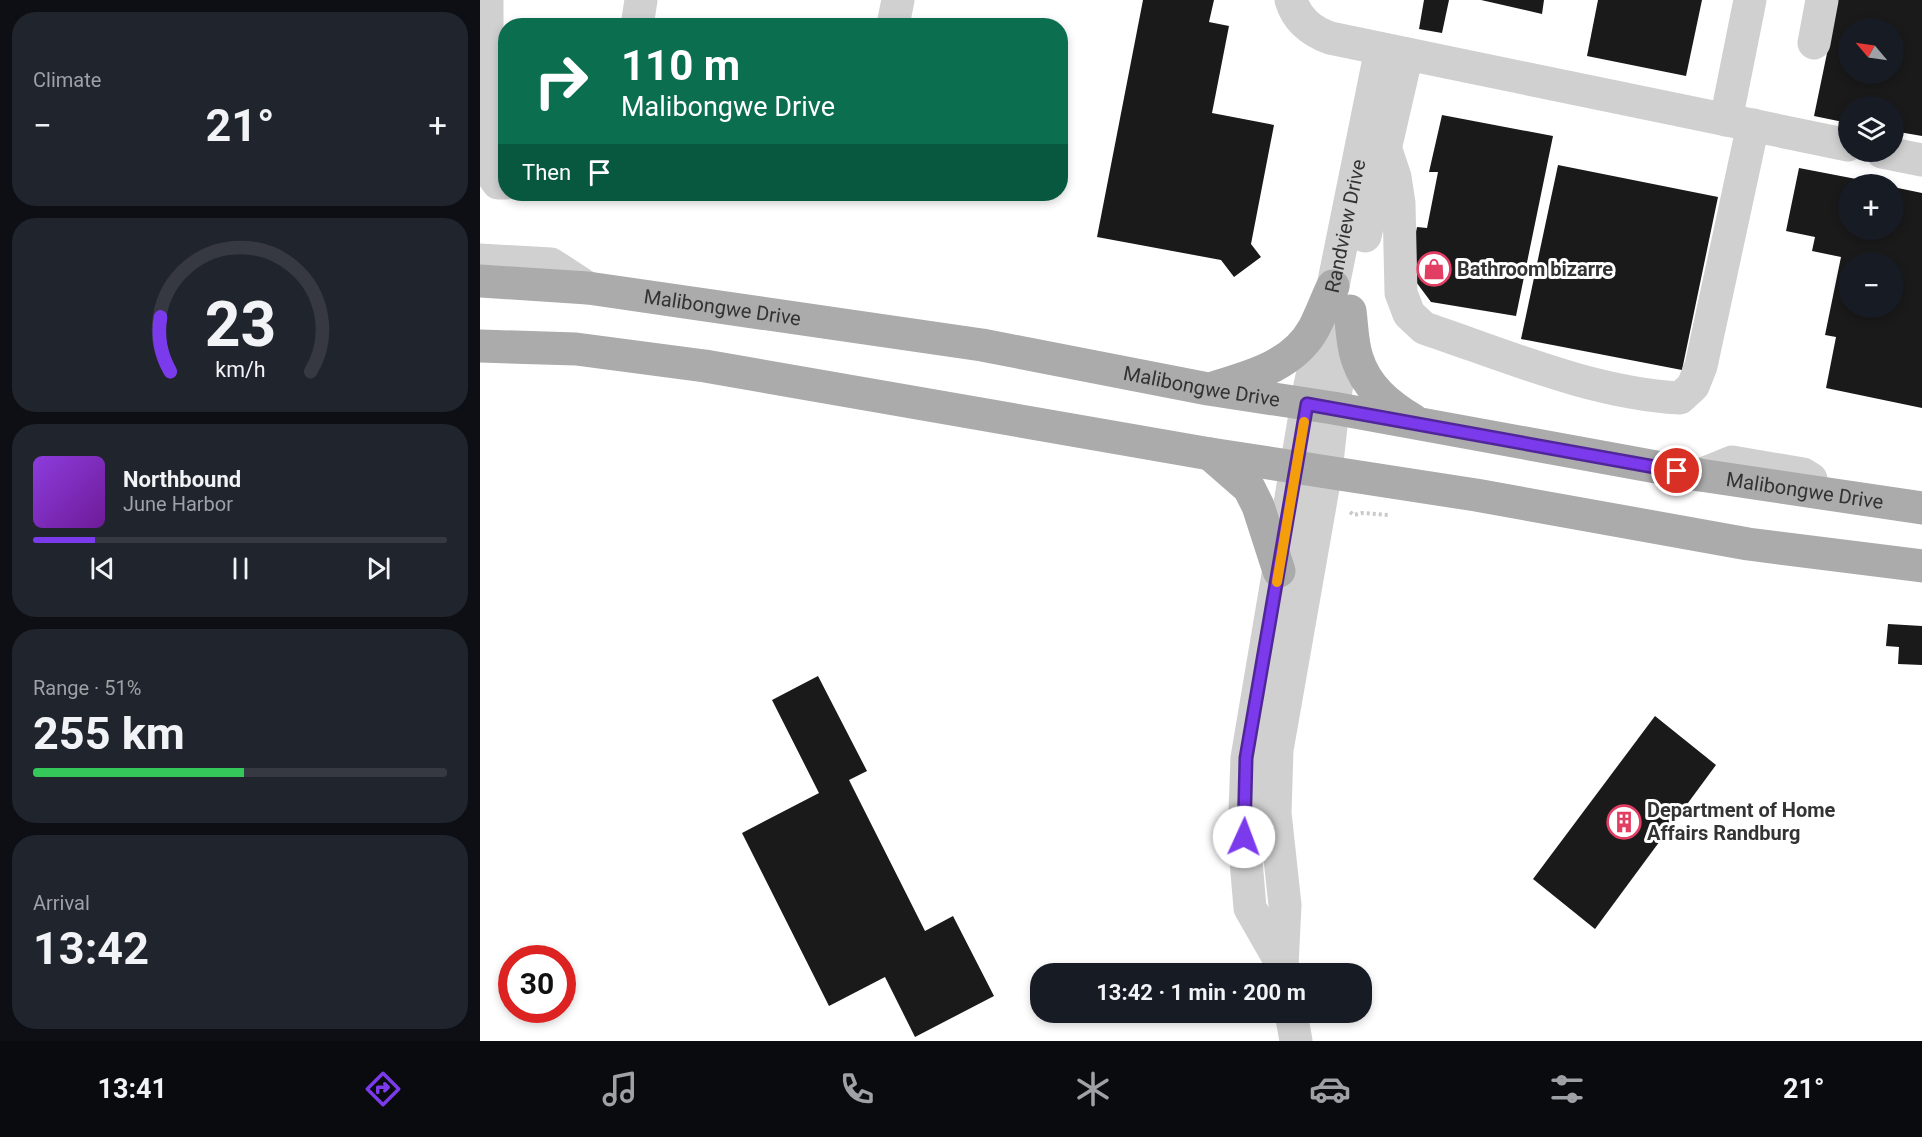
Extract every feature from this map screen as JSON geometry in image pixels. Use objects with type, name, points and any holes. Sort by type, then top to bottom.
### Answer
[{"type":"main road","name":"Malibongwe Drive","points":[[480,281],[588,288],[982,345],[1208,389],[1419,423],[1700,475],[1922,508]]},
{"type":"main road","points":[[1208,389],[1279,364],[1313,331],[1341,298]]},
{"type":"main road","points":[[1341,298],[1357,358],[1369,384],[1391,406],[1419,423]]},
{"type":"main road","points":[[480,346],[576,349],[705,366],[1210,454],[1498,499],[1748,544],[1922,566]]},
{"type":"main road","points":[[1210,454],[1249,488],[1258,506],[1279,571]]},
{"type":"street","points":[[487,0],[487,149],[493,176],[498,183]]},
{"type":"street","points":[[638,18],[641,0]]},
{"type":"street","points":[[894,18],[898,0]]},
{"type":"street","points":[[1291,0],[1296,14],[1317,33],[1329,38],[1838,143]]},
{"type":"street","points":[[1373,146],[1395,177],[1399,203],[1401,293],[1409,314],[1424,328],[1564,377],[1680,398],[1693,386],[1701,366],[1739,123],[1750,0]]},
{"type":"street","points":[[1814,43],[1822,0]]},
{"type":"street","name":"Randview Drive","points":[[1311,469],[1320,406],[1341,298],[1394,51]]},
{"type":"street","points":[[1904,156],[1922,160]]},
{"type":"street","points":[[480,260],[550,264],[588,288]]},
{"type":"street","points":[[1280,963],[1251,908],[1244,837],[1246,758],[1279,571],[1311,469]]},
{"type":"street","points":[[1283,963],[1286,905],[1275,813],[1277,750],[1311,469]]},
{"type":"street","points":[[1293,1023],[1296,1041]]},
{"type":"path","points":[[1350,512],[1354,515],[1362,513],[1394,515]]},
{"type":"building","points":[[1143,0],[1214,0],[1209,22],[1229,26],[1212,113],[1274,125],[1251,244],[1261,257],[1234,277],[1221,260],[1097,237]]},
{"type":"building","points":[[1424,0],[1449,0],[1442,33],[1419,29]]},
{"type":"building","points":[[1481,0],[1544,0],[1542,14]]},
{"type":"building","points":[[1598,0],[1702,0],[1686,76],[1587,56]]},
{"type":"building","points":[[1838,0],[1922,0],[1922,136],[1904,133],[1904,96],[1838,96],[1838,121],[1814,116]]},
{"type":"building","points":[[1442,115],[1553,136],[1516,316],[1431,302],[1408,271],[1417,227],[1427,228],[1438,172],[1429,172]]},
{"type":"building","points":[[1558,165],[1718,197],[1682,370],[1521,339]]},
{"type":"building","points":[[1799,168],[1838,176],[1838,240],[1904,240],[1904,189],[1922,193],[1922,408],[1826,388],[1836,337],[1825,335],[1838,272],[1838,318],[1904,318],[1904,252],[1838,252],[1838,256],[1812,251],[1815,237],[1786,231]]},
{"type":"building","points":[[1888,624],[1922,626],[1922,665],[1898,664],[1899,647],[1886,646]]},
{"type":"building","points":[[818,676],[867,771],[849,780],[925,931],[953,916],[994,996],[915,1037],[885,977],[829,1006],[742,833],[819,793],[772,700]]},
{"type":"building","name":"Department of Home Affairs Randburg","points":[[1655,716],[1716,765],[1595,929],[1533,879]]},
{"type":"slow traffic","points":[[1277,582],[1304,422]]},
{"type":"place","name":"Bathroom bizarre","points":[[1434,269]]},
{"type":"place","name":"Department of Home Affairs Randburg","points":[[1624,822]]},
{"type":"route","points":[[1244,837],[1246,758],[1307,404],[1677,471]]}]
